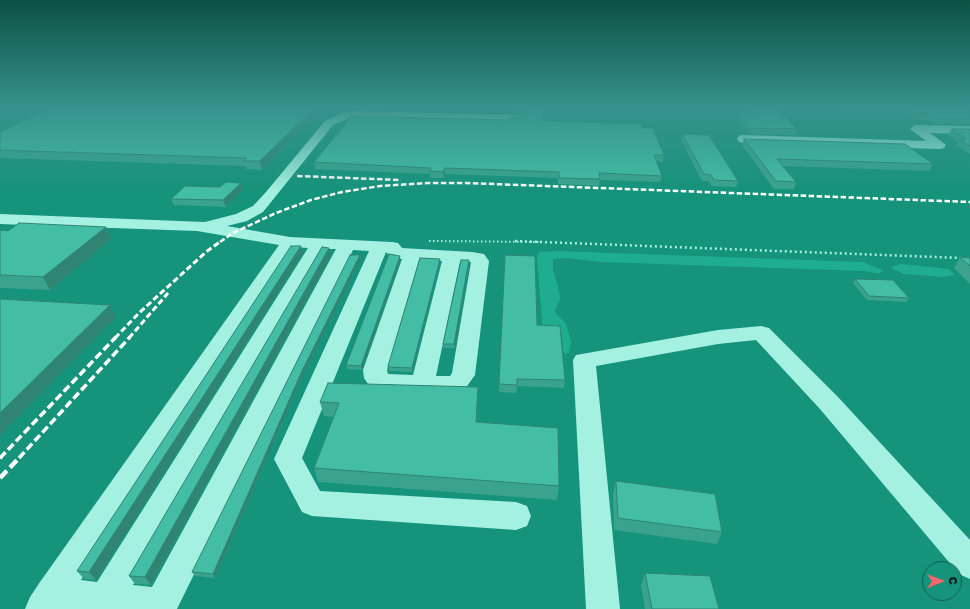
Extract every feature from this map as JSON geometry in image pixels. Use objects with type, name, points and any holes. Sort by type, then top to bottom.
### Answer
[{"type":"lane","points":[[197,226],[241,218],[258,209],[271,195],[318,135]]},
{"type":"lane","points":[[744,139],[940,145],[926,135]]},
{"type":"lane","points":[[0,219],[197,226],[290,242],[319,245],[392,247],[397,253],[419,247],[452,256],[478,258],[480,261],[463,375],[457,384],[386,382],[376,378],[375,370],[419,247]]},
{"type":"lane","points":[[47,602],[290,242]]},
{"type":"lane","points":[[103,604],[319,245]]},
{"type":"lane","points":[[47,602],[159,607],[347,246]]},
{"type":"lane","points":[[379,247],[288,459],[312,502],[516,516]]},
{"type":"lane","points":[[422,384],[452,256]]},
{"type":"lane","points":[[603,609],[584,360],[718,337],[761,334],[829,403],[970,562]]},
{"type":"path","points":[[419,247],[502,241],[962,258]]},
{"type":"green space","points":[[556,251],[863,262],[884,271],[876,273],[864,271],[600,262],[567,258],[553,259],[553,269],[560,295],[560,300],[555,310],[556,314],[566,323],[571,342],[569,353],[565,354],[563,351],[562,335],[559,333],[543,331],[537,258],[538,253],[540,252]]},
{"type":"green space","points":[[901,264],[949,269],[955,275],[943,277],[904,274],[891,267]]},
{"type":"building","points":[[0,135],[286,135],[260,161],[244,161],[247,158],[0,150]]},
{"type":"building","points":[[336,135],[656,135],[664,155],[654,155],[662,176],[599,173],[600,179],[559,178],[559,172],[445,168],[443,172],[430,171],[431,168],[314,162]]},
{"type":"building","points":[[683,135],[709,135],[738,181],[714,180],[711,175],[704,174]]},
{"type":"building","points":[[961,135],[970,135],[970,146],[959,139],[966,139]]},
{"type":"building","points":[[744,139],[905,144],[933,164],[777,159],[796,182],[776,181]]},
{"type":"building","points":[[226,182],[241,183],[223,200],[171,199],[185,186],[220,187]]},
{"type":"building","points":[[19,223],[106,227],[43,277],[0,275],[0,231],[8,231]]},
{"type":"building","points":[[291,246],[301,246],[89,572],[77,571]]},
{"type":"building","points":[[322,247],[329,248],[145,577],[129,576]]},
{"type":"building","points":[[389,254],[400,256],[361,366],[346,365]]},
{"type":"building","points":[[350,255],[360,255],[302,371],[213,574],[192,572]]},
{"type":"building","points":[[505,255],[535,256],[537,325],[560,326],[565,380],[517,379],[517,385],[499,384]]},
{"type":"building","points":[[960,257],[970,258],[970,266]]},
{"type":"building","points":[[420,258],[440,259],[412,368],[388,367],[388,366]]},
{"type":"building","points":[[461,260],[469,260],[454,344],[443,344]]},
{"type":"building","points":[[855,279],[893,280],[909,298],[869,296]]},
{"type":"building","points":[[0,299],[110,305],[0,413]]},
{"type":"building","points":[[328,383],[478,387],[476,422],[558,428],[559,486],[314,468],[339,403],[320,402]]},
{"type":"building","points":[[616,481],[715,494],[722,532],[618,518]]},
{"type":"building","points":[[645,573],[710,576],[719,609],[652,609]]},
{"type":"railway","points":[[297,176],[401,180]]},
{"type":"railway","points":[[220,242],[233,233],[276,213],[311,200],[342,192],[380,186],[428,183],[467,183],[970,202]]},
{"type":"railway","points":[[115,338],[139,313],[206,252],[221,241]]},
{"type":"railway","points":[[129,338],[168,293]]},
{"type":"railway","points":[[1,457],[0,458],[116,337]]},
{"type":"railway","points":[[19,458],[130,337]]},
{"type":"railway","points":[[0,478],[20,457]]}]
